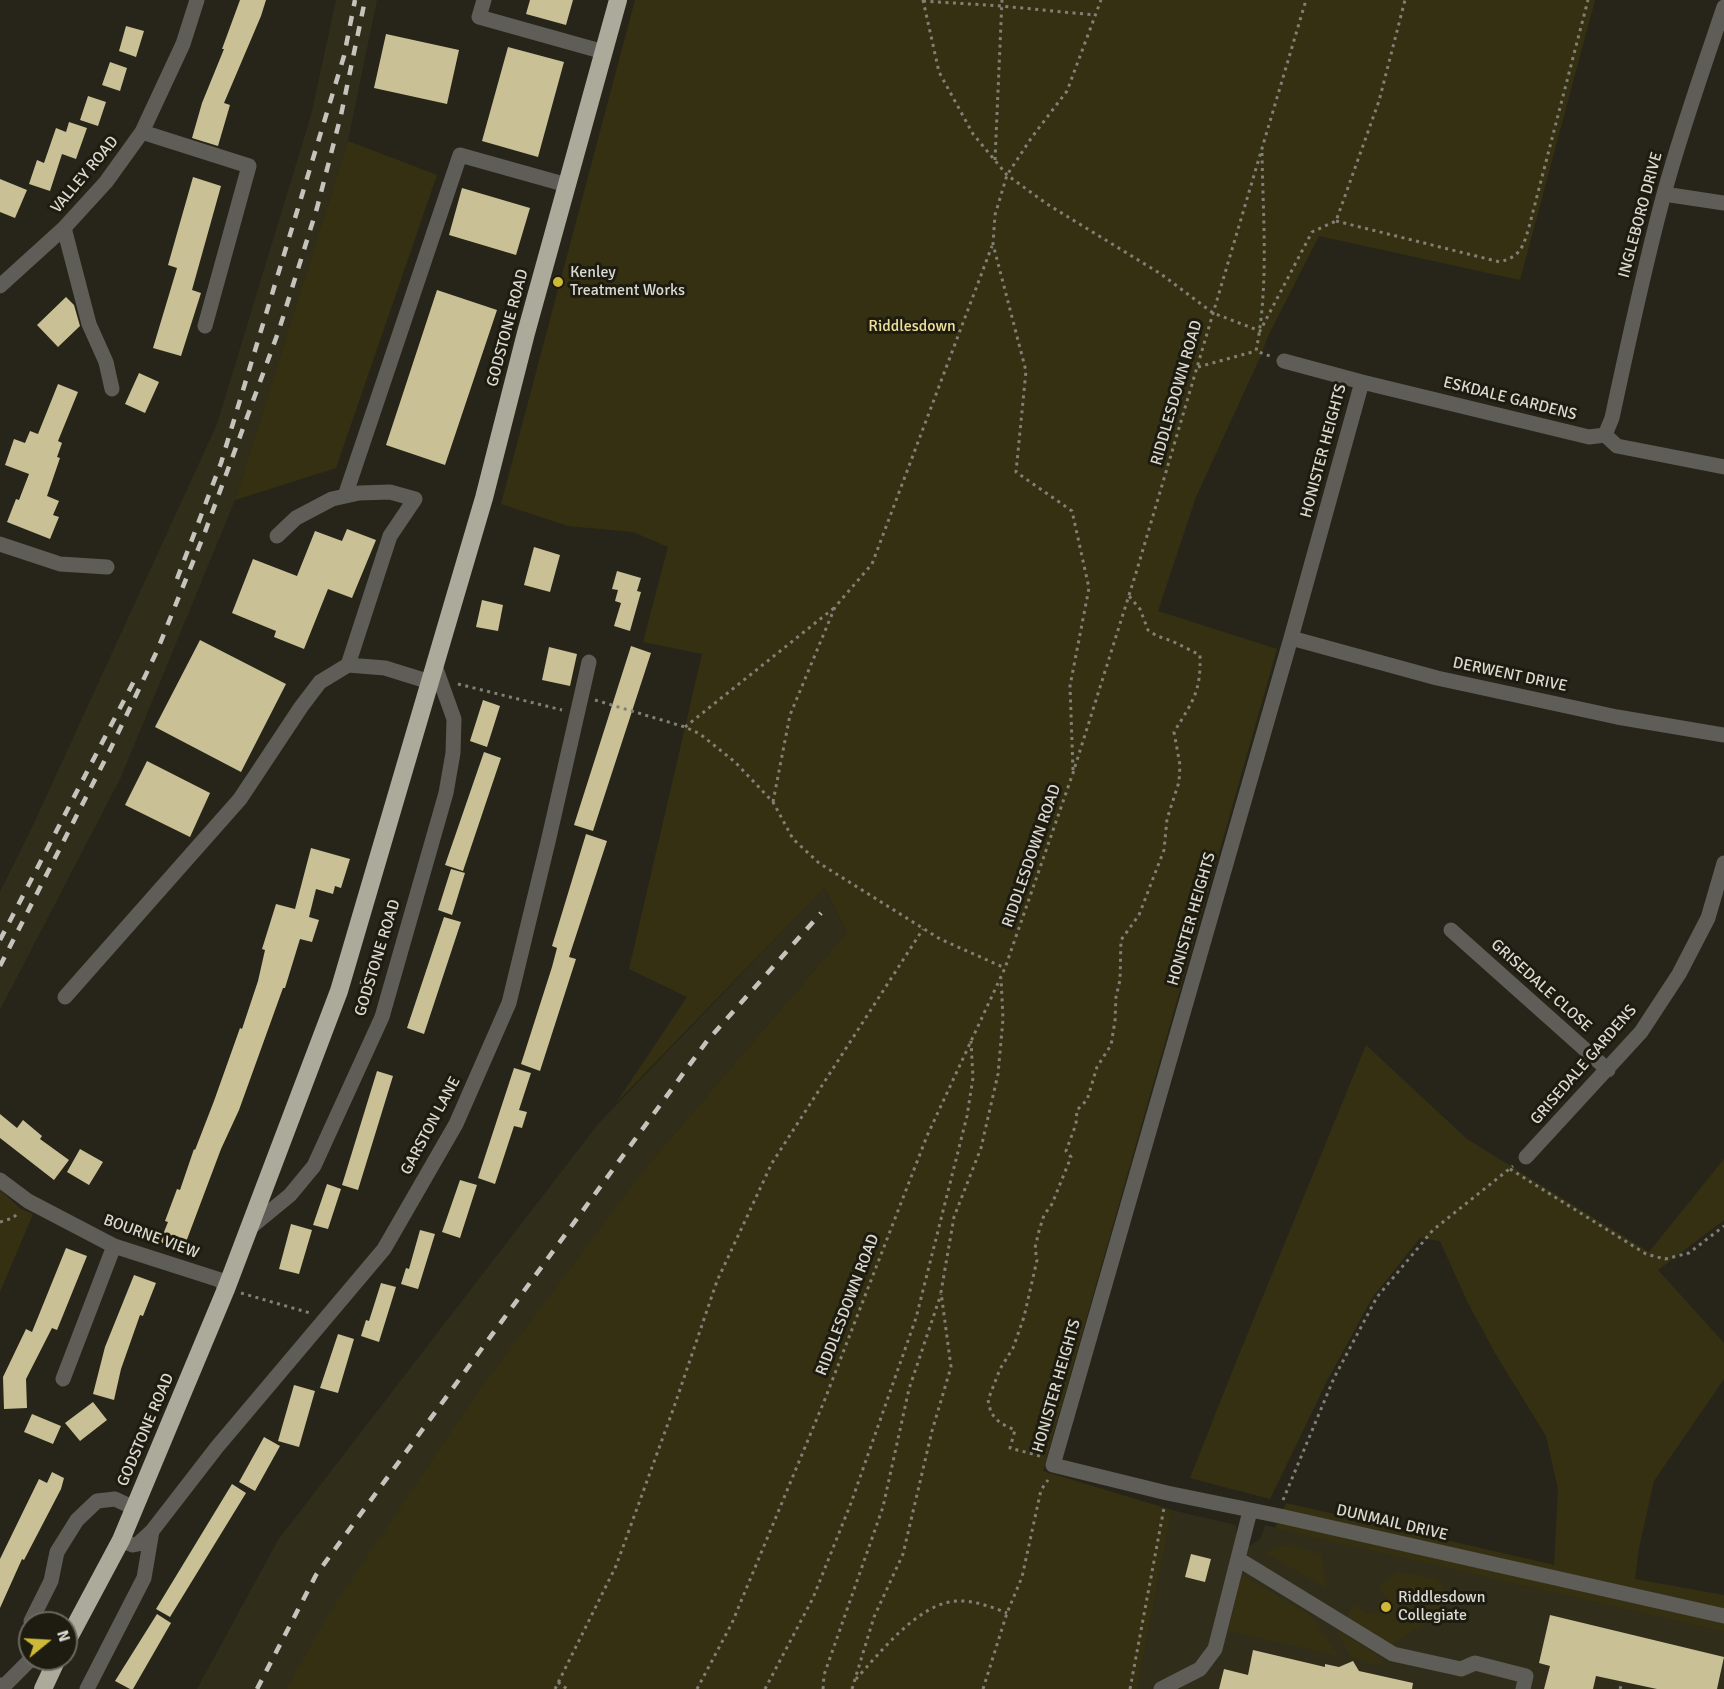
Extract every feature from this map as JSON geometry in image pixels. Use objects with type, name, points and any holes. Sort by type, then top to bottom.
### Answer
[{"type":"highway","name":"GODSTONE ROAD","points":[[78,1620],[121,1539],[226,1289],[344,977],[435,676],[618,0]]},
{"type":"highway","points":[[43,1689],[52,1671]]},
{"type":"street","name":"VALLEY ROAD","points":[[0,286],[64,228],[106,182],[142,132],[183,44],[197,0]]},
{"type":"street","points":[[484,0],[479,17],[604,52]]},
{"type":"street","name":"INGLEBORO DRIVE","points":[[1605,435],[1612,418],[1664,194],[1682,130],[1724,7]]},
{"type":"street","points":[[142,132],[249,165],[205,326]]},
{"type":"street","points":[[345,496],[460,155],[567,185]]},
{"type":"street","points":[[1664,194],[1724,203]]},
{"type":"street","points":[[64,228],[89,324],[106,362],[112,389]]},
{"type":"street","name":"ESKDALE GARDENS","points":[[1284,361],[1589,438],[1605,435],[1617,446],[1724,467]]},
{"type":"street","name":"HONISTER HEIGHTS","points":[[1054,1462],[1291,638],[1362,382]]},
{"type":"street","points":[[277,536],[296,518],[332,499],[359,493],[390,492],[415,499],[390,536],[348,665]]},
{"type":"street","points":[[0,544],[60,564],[107,567]]},
{"type":"street","name":"DERWENT DRIVE","points":[[1291,638],[1437,678],[1617,717],[1724,735]]},
{"type":"street","name":"GARSTON LANE","points":[[121,1539],[133,1545],[138,1544],[152,1531],[217,1447],[384,1249],[456,1124],[509,1003],[549,842],[589,662]]},
{"type":"street","points":[[65,997],[240,799],[320,682],[348,665],[435,676]]},
{"type":"street","name":"GODSTONE ROAD","points":[[251,1227],[290,1195],[314,1166],[382,1017],[446,793],[453,753],[454,719],[435,676]]},
{"type":"street","name":"GRISEDALE GARDENS","points":[[1526,1157],[1641,1032],[1679,974],[1708,918],[1724,863]]},
{"type":"street","name":"GRISEDALE CLOSE","points":[[1451,930],[1608,1070]]},
{"type":"street","name":"BOURNE VIEW","points":[[0,1180],[28,1201],[114,1246],[220,1280],[226,1289]]},
{"type":"street","points":[[63,1379],[114,1246]]},
{"type":"street","name":"DUNMAIL DRIVE","points":[[1054,1462],[1167,1493],[1724,1616]]},
{"type":"street","points":[[36,1611],[51,1581],[57,1552],[77,1520],[97,1501],[115,1499],[134,1508]]},
{"type":"street","points":[[1161,1689],[1200,1669],[1215,1649],[1244,1543],[1250,1511]]},
{"type":"street","name":"GARSTON LANE","points":[[87,1689],[144,1578],[152,1531]]},
{"type":"street","points":[[1238,1559],[1393,1654],[1461,1669],[1475,1663],[1526,1676],[1523,1689]]},
{"type":"street","points":[[0,1685],[5,1685],[19,1671]]},
{"type":"path","points":[[995,160],[1002,0]]},
{"type":"path","points":[[685,727],[835,607],[872,564],[993,244],[995,215],[1007,175],[1067,91],[1101,0]]},
{"type":"path","name":"RIDDLESDOWN ROAD","points":[[697,1689],[732,1623],[751,1580],[825,1399],[927,1136],[1005,968],[1073,773],[1129,596],[1306,0]]},
{"type":"path","points":[[1336,220],[1379,101],[1405,0]]},
{"type":"path","points":[[1260,331],[1312,232],[1336,220],[1500,262],[1512,259],[1523,248],[1588,0]]},
{"type":"path","points":[[1096,15],[923,1],[939,72],[973,134],[1007,175],[1047,204],[1161,274],[1213,313],[1260,331]]},
{"type":"path","points":[[1256,351],[1260,331],[1264,273],[1262,152]]},
{"type":"path","points":[[993,244],[1026,370],[1016,472],[1072,511],[1089,588],[1070,686],[1073,773]]},
{"type":"path","points":[[1198,367],[1256,351],[1284,361]]},
{"type":"path","points":[[983,1689],[1007,1613],[1022,1577],[1041,1490],[1052,1475],[1054,1462],[1010,1448],[1015,1430],[1000,1423],[991,1413],[988,1400],[1024,1317],[1037,1260],[1035,1248],[1037,1239],[1044,1215],[1052,1204],[1071,1157],[1066,1151],[1076,1124],[1077,1110],[1087,1100],[1097,1067],[1111,1045],[1120,980],[1121,940],[1139,915],[1164,850],[1167,819],[1179,782],[1180,765],[1174,732],[1196,697],[1200,668],[1200,655],[1148,630],[1140,609],[1129,596]]},
{"type":"path","points":[[773,802],[790,715],[835,607]]},
{"type":"path","points":[[435,676],[576,713]]},
{"type":"path","points":[[581,696],[685,727],[700,734],[735,762],[773,802],[793,839],[819,862],[940,939],[1005,968]]},
{"type":"path","points":[[555,1689],[616,1566],[717,1281],[772,1162],[923,929]]},
{"type":"path","points":[[823,1688],[824,1675],[884,1507],[909,1389],[941,1293],[954,1217],[981,1148],[998,1074],[1003,1019],[1001,976]]},
{"type":"path","points":[[344,977],[389,993]]},
{"type":"path","points":[[765,1689],[813,1598],[851,1503],[916,1318],[968,1116],[973,1078],[971,1040]]},
{"type":"path","points":[[1278,1516],[1334,1378],[1377,1297],[1433,1230],[1526,1157]]},
{"type":"path","points":[[1510,1169],[1646,1254],[1665,1259],[1689,1252],[1724,1226]]},
{"type":"path","points":[[226,1289],[326,1317]]},
{"type":"path","points":[[852,1689],[874,1617],[903,1554],[932,1431],[951,1367],[941,1293]]},
{"type":"path","points":[[1130,1689],[1167,1493]]},
{"type":"path","points":[[854,1681],[897,1634],[925,1612],[940,1605],[957,1601],[988,1606],[1007,1613]]},
{"type":"path","points":[[558,1682],[567,1689]]},
{"type":"shaded area","points":[[336,0],[377,0],[348,141],[235,500],[121,777],[0,1010],[0,892],[34,823],[217,424],[311,115]]},
{"type":"shaded area","points":[[824,888],[847,932],[648,1165],[291,1689],[197,1689],[278,1540],[598,1124]]},
{"type":"shaded area","name":"Riddlesdown Collegiate","points":[[1172,1510],[1236,1525],[1237,1542],[1251,1545],[1260,1539],[1265,1525],[1724,1632],[1724,1689],[1137,1689]]},
{"type":"green space","name":"Riddlesdown","points":[[635,0],[1595,0],[1520,280],[1319,236],[1267,338],[1196,497],[1158,611],[1277,649],[1043,1471],[1172,1510],[1137,1689],[287,1689],[327,1617],[477,1394],[648,1165],[847,932],[824,888],[616,1103],[687,997],[629,969],[702,654],[643,642],[668,547],[633,532],[568,526],[501,504]]},
{"type":"green space","points":[[348,141],[437,175],[336,468],[235,500]]},
{"type":"green space","points":[[1366,1045],[1467,1139],[1649,1252],[1724,1159],[1724,1220],[1658,1270],[1724,1343],[1724,1379],[1654,1481],[1639,1548],[1635,1579],[1724,1595],[1724,1632],[1275,1528],[1286,1503],[1554,1565],[1558,1489],[1546,1436],[1495,1353],[1467,1301],[1440,1241],[1420,1238],[1372,1298],[1328,1379],[1270,1499],[1190,1478]]},
{"type":"green space","points":[[0,1190],[21,1209],[33,1214],[0,1292]]},
{"type":"green space","points":[[1289,1544],[1322,1555],[1326,1588],[1264,1552]]},
{"type":"green space","points":[[1397,1572],[1437,1579],[1449,1597],[1440,1615],[1392,1644],[1345,1619],[1354,1605],[1368,1614],[1387,1613],[1395,1607],[1378,1587]]},
{"type":"green space","points":[[1242,1575],[1312,1616],[1338,1656],[1228,1631]]},
{"type":"green space","points":[[1335,1628],[1375,1654],[1382,1662],[1380,1666],[1351,1657]]},
{"type":"building","points":[[240,0],[266,0],[224,103],[230,105],[218,146],[192,138],[202,103],[224,49],[222,49]]},
{"type":"building","points":[[530,0],[573,0],[566,25],[526,14]]},
{"type":"building","points":[[126,26],[144,31],[136,57],[119,51]]},
{"type":"building","points":[[386,34],[459,50],[447,104],[374,88]]},
{"type":"building","points":[[508,47],[564,62],[538,157],[482,141]]},
{"type":"building","points":[[110,62],[127,68],[120,91],[102,85]]},
{"type":"building","points":[[88,96],[106,102],[98,126],[80,120]]},
{"type":"building","points":[[69,122],[87,128],[76,159],[62,154],[50,191],[29,184],[37,160],[44,163],[56,128],[66,132]]},
{"type":"building","points":[[193,177],[221,186],[192,290],[201,293],[181,356],[153,348],[177,268],[168,265]]},
{"type":"building","points":[[0,179],[27,190],[15,218],[0,212]]},
{"type":"building","points":[[462,188],[530,208],[516,255],[449,235]]},
{"type":"building","points":[[437,290],[497,310],[445,465],[386,445]]},
{"type":"building","points":[[66,297],[74,305],[80,326],[58,347],[37,325]]},
{"type":"building","points":[[139,373],[159,382],[145,413],[125,404]]},
{"type":"building","points":[[58,384],[78,392],[58,441],[62,443],[57,457],[60,458],[47,496],[59,501],[53,515],[59,517],[50,539],[7,522],[29,474],[5,465],[14,439],[25,443],[30,431],[38,434]]},
{"type":"building","points":[[347,529],[376,540],[352,598],[328,589],[304,649],[274,637],[276,631],[232,613],[253,559],[297,576],[315,531],[342,541]]},
{"type":"building","points":[[534,547],[560,555],[550,592],[524,585]]},
{"type":"building","points":[[617,571],[641,578],[637,591],[641,592],[630,631],[614,626],[621,603],[615,601],[618,590],[612,589]]},
{"type":"building","points":[[482,600],[503,605],[498,631],[476,627]]},
{"type":"building","points":[[200,640],[286,684],[241,772],[155,727]]},
{"type":"building","points":[[631,646],[651,653],[593,831],[574,825]]},
{"type":"building","points":[[549,647],[577,654],[570,686],[542,680]]},
{"type":"building","points":[[483,700],[500,706],[487,747],[470,741]]},
{"type":"building","points":[[484,752],[501,758],[463,871],[445,865]]},
{"type":"building","points":[[147,761],[210,793],[190,837],[125,805]]},
{"type":"building","points":[[586,834],[607,841],[569,957],[576,959],[540,1071],[521,1064],[552,967],[557,948],[552,946]]},
{"type":"building","points":[[311,848],[350,859],[341,888],[335,886],[333,894],[316,889],[309,917],[319,920],[312,942],[300,939],[285,988],[283,988],[239,1110],[221,1149],[183,1250],[160,1242],[177,1189],[180,1190],[240,1028],[242,1029],[258,981],[265,950],[262,949],[276,904],[295,909]]},
{"type":"building","points":[[451,869],[465,873],[452,915],[438,910]]},
{"type":"building","points":[[444,917],[461,922],[424,1034],[407,1028]]},
{"type":"building","points":[[514,1068],[531,1073],[519,1110],[527,1112],[522,1128],[514,1126],[495,1184],[478,1178]]},
{"type":"building","points":[[377,1071],[393,1076],[358,1190],[342,1185]]},
{"type":"building","points":[[0,1114],[17,1128],[23,1120],[42,1136],[40,1139],[69,1160],[54,1180],[0,1138]]},
{"type":"building","points":[[80,1149],[103,1162],[89,1185],[67,1172]]},
{"type":"building","points":[[460,1180],[477,1185],[460,1238],[442,1232]]},
{"type":"building","points":[[327,1184],[341,1189],[328,1229],[313,1225]]},
{"type":"building","points":[[291,1224],[312,1230],[299,1274],[279,1269]]},
{"type":"building","points":[[420,1230],[435,1234],[418,1289],[401,1284],[406,1268],[409,1269]]},
{"type":"building","points":[[66,1248],[87,1256],[57,1330],[52,1328],[26,1379],[27,1408],[4,1409],[3,1377],[26,1329],[32,1332]]},
{"type":"building","points":[[134,1275],[156,1283],[143,1316],[140,1315],[121,1369],[114,1400],[93,1394],[105,1347]]},
{"type":"building","points":[[381,1283],[396,1287],[379,1342],[361,1336],[366,1320],[369,1321]]},
{"type":"building","points":[[338,1334],[354,1339],[338,1393],[320,1388]]},
{"type":"building","points":[[294,1385],[315,1391],[299,1447],[278,1441]]},
{"type":"building","points":[[93,1402],[107,1420],[80,1441],[65,1423]]},
{"type":"building","points":[[32,1414],[61,1426],[53,1444],[24,1432]]},
{"type":"building","points":[[264,1437],[280,1446],[255,1491],[239,1482]]},
{"type":"building","points":[[52,1472],[64,1478],[61,1489],[24,1560],[22,1559],[0,1608],[0,1559],[39,1479],[47,1483]]},
{"type":"building","points":[[232,1484],[246,1493],[170,1617],[156,1609]]},
{"type":"building","points":[[1191,1554],[1211,1559],[1205,1582],[1185,1577]]},
{"type":"building","points":[[157,1614],[171,1623],[133,1689],[130,1689],[115,1681]]},
{"type":"building","points":[[1550,1615],[1724,1657],[1717,1689],[1657,1689],[1596,1676],[1593,1689],[1544,1689],[1550,1666],[1539,1663]]},
{"type":"building","points":[[1253,1650],[1325,1667],[1325,1664],[1339,1667],[1353,1661],[1359,1671],[1413,1683],[1412,1689],[1219,1689],[1224,1669],[1248,1675]]},
{"type":"railway","points":[[177,579],[221,463],[344,56],[355,0]]},
{"type":"railway","points":[[0,966],[109,752],[157,651],[205,532],[279,330],[317,208],[341,115],[365,0]]},
{"type":"railway","points":[[0,940],[134,681]]},
{"type":"railway","points":[[257,1689],[316,1575],[707,1041],[821,913]]},
{"type":"place","name":"Kenley Treatment Works","points":[[558,282]]},
{"type":"place","name":"Riddlesdown Collegiate","points":[[1386,1607]]}]
